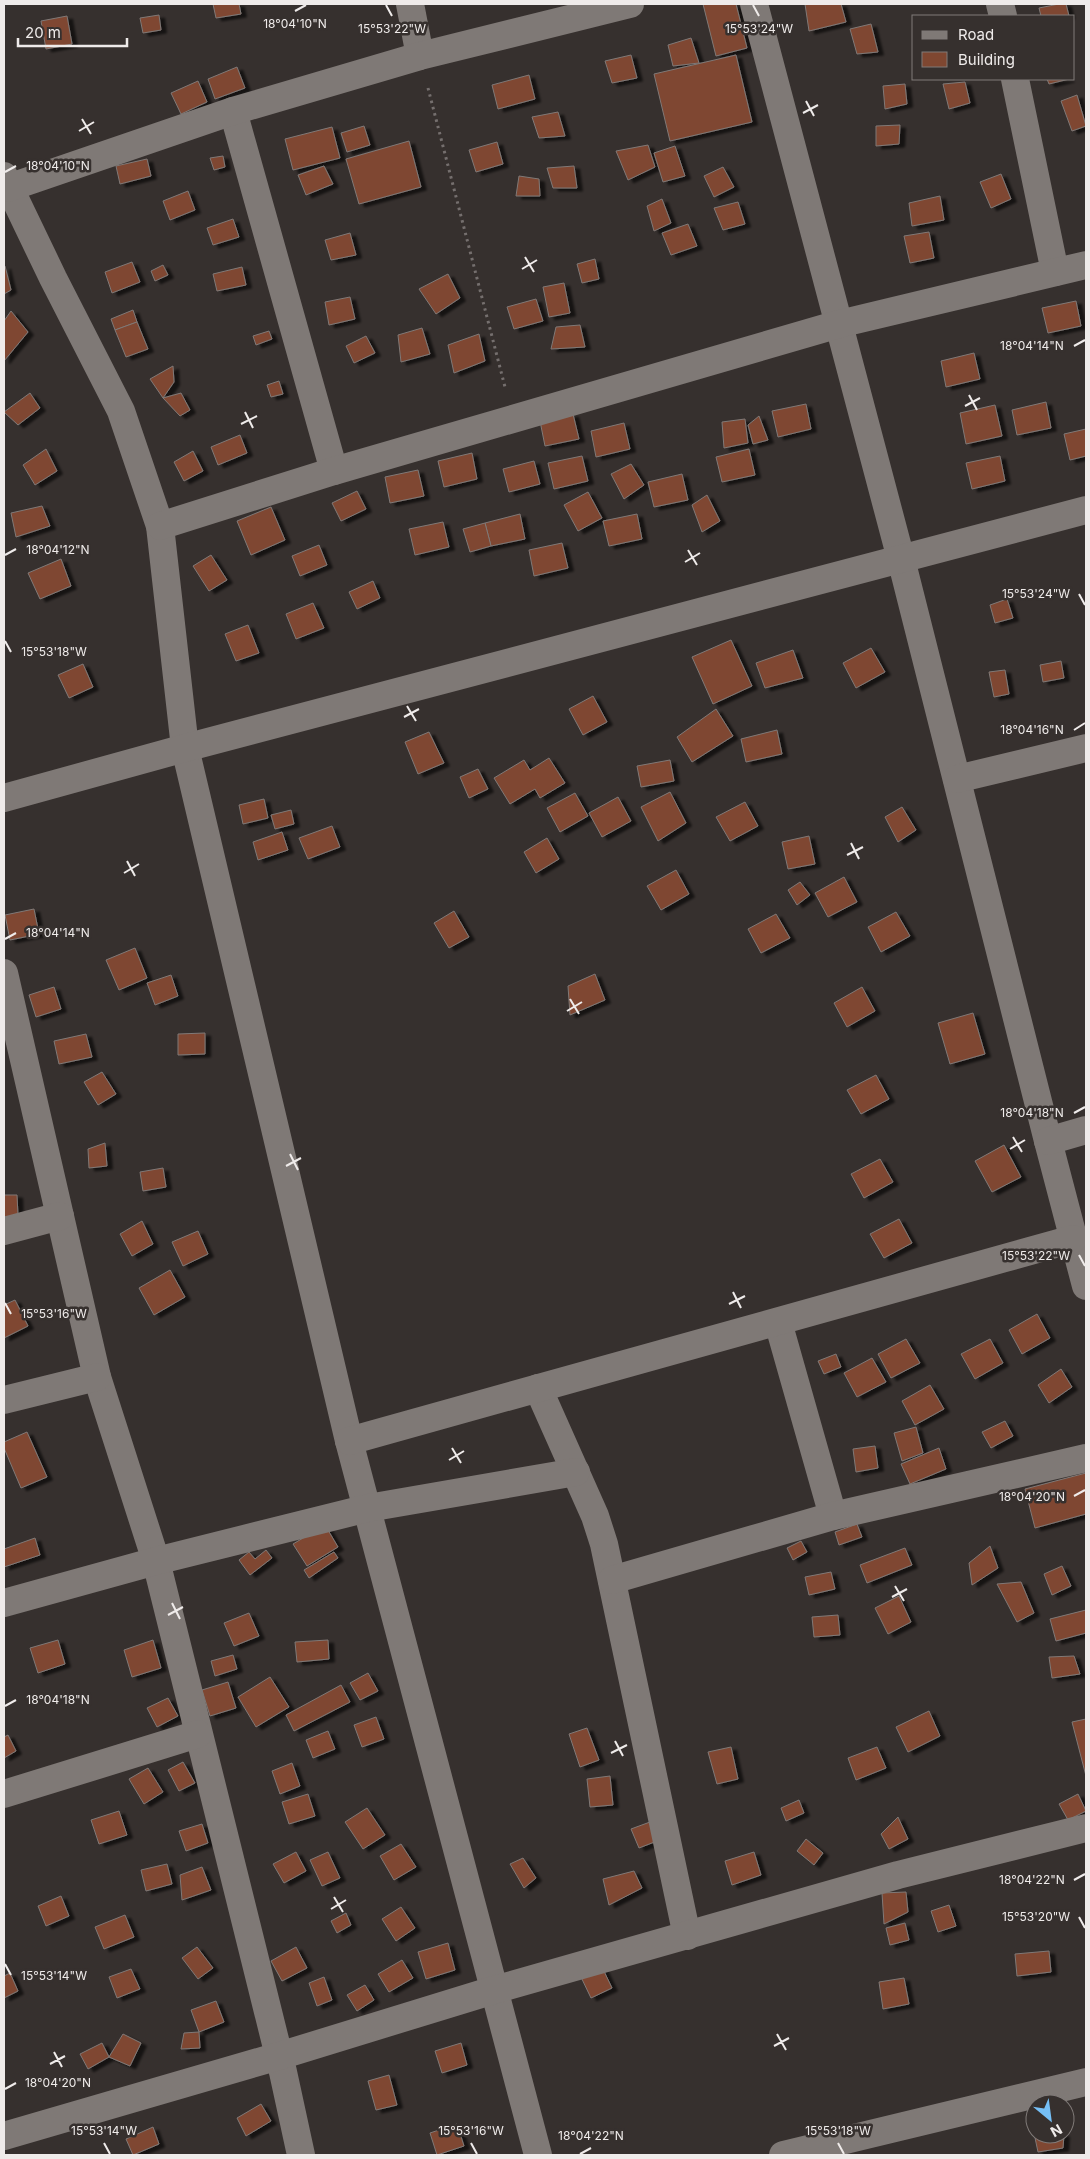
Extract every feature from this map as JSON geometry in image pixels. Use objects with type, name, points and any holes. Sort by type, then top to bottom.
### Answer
[{"type":"street","points":[[410,4],[420,56]]},
{"type":"street","points":[[538,2155],[349,1441],[185,748],[160,526],[121,411],[6,182],[233,111],[420,56],[630,4]]},
{"type":"street","points":[[754,4],[901,559],[1086,1286]]},
{"type":"street","points":[[1016,80],[1056,272]]},
{"type":"street","points":[[233,111],[334,471]]},
{"type":"street","points":[[160,526],[334,471],[839,324],[1086,265]]},
{"type":"street","points":[[4,798],[185,748],[1086,510]]},
{"type":"street","points":[[957,779],[1086,748]]},
{"type":"street","points":[[4,973],[12,1046],[60,1216],[97,1377],[156,1561],[279,2056],[301,2155]]},
{"type":"street","points":[[1048,1141],[1086,1130]]},
{"type":"street","points":[[4,1231],[60,1216]]},
{"type":"street","points":[[349,1441],[1073,1239]]},
{"type":"street","points":[[778,1322],[833,1516]]},
{"type":"street","points":[[4,1400],[97,1377]]},
{"type":"street","points":[[538,1388],[595,1516],[612,1580],[687,1936]]},
{"type":"street","points":[[612,1580],[833,1516],[1086,1458]]},
{"type":"street","points":[[4,1603],[156,1561],[368,1508],[576,1472]]},
{"type":"street","points":[[4,1794],[198,1734]]},
{"type":"street","points":[[4,2136],[279,2056],[494,1990],[898,1875],[1086,1828]]},
{"type":"street","points":[[783,2155],[1086,2082]]},
{"type":"path","points":[[420,56],[513,419]]},
{"type":"building","points":[[213,4],[239,4],[241,14],[216,18]]},
{"type":"building","points":[[703,4],[736,4],[747,48],[716,56]]},
{"type":"building","points":[[805,4],[841,4],[846,22],[809,31]]},
{"type":"building","points":[[1066,4],[1069,15],[1041,15],[1039,8]]},
{"type":"building","points":[[159,15],[161,30],[143,33],[140,18]]},
{"type":"building","points":[[67,16],[72,44],[46,49],[41,21]]},
{"type":"building","points":[[871,24],[878,52],[857,54],[850,29]]},
{"type":"building","points":[[691,38],[699,63],[673,66],[668,45]]},
{"type":"building","points":[[631,55],[637,78],[612,83],[605,61]]},
{"type":"building","points":[[736,55],[752,122],[670,141],[654,74]]},
{"type":"building","points":[[237,67],[245,88],[215,99],[208,79]]},
{"type":"building","points":[[529,75],[535,99],[498,109],[492,85]]},
{"type":"building","points":[[1047,80],[1065,80],[1049,84]]},
{"type":"building","points":[[198,81],[207,102],[181,114],[171,93]]},
{"type":"building","points":[[965,82],[970,103],[949,109],[943,84]]},
{"type":"building","points":[[905,84],[907,104],[885,109],[883,86]]},
{"type":"building","points":[[1077,95],[1086,126],[1072,131],[1061,101]]},
{"type":"building","points":[[558,112],[565,136],[539,138],[532,117]]},
{"type":"building","points":[[900,125],[899,144],[876,146],[876,126]]},
{"type":"building","points":[[364,126],[370,145],[347,152],[341,133]]},
{"type":"building","points":[[332,127],[340,158],[293,170],[285,139]]},
{"type":"building","points":[[409,141],[421,187],[359,204],[346,159]]},
{"type":"building","points":[[497,142],[503,164],[476,172],[469,150]]},
{"type":"building","points":[[648,145],[655,167],[628,180],[616,151]]},
{"type":"building","points":[[675,146],[685,176],[663,182],[654,153]]},
{"type":"building","points":[[223,156],[225,167],[214,170],[210,158]]},
{"type":"building","points":[[147,159],[151,176],[120,184],[116,166]]},
{"type":"building","points":[[324,166],[333,184],[306,195],[298,175]]},
{"type":"building","points":[[574,166],[577,188],[553,188],[547,168]]},
{"type":"building","points":[[723,167],[734,187],[714,197],[704,176]]},
{"type":"building","points":[[1001,174],[1011,199],[991,208],[980,182]]},
{"type":"building","points":[[519,176],[539,179],[540,196],[516,196]]},
{"type":"building","points":[[188,191],[195,210],[170,220],[163,201]]},
{"type":"building","points":[[940,196],[944,220],[912,226],[909,203]]},
{"type":"building","points":[[662,199],[671,223],[654,231],[647,206]]},
{"type":"building","points":[[738,202],[745,224],[723,230],[714,208]]},
{"type":"building","points":[[233,219],[239,237],[213,245],[207,228]]},
{"type":"building","points":[[688,224],[697,246],[671,255],[662,233]]},
{"type":"building","points":[[929,232],[934,258],[910,263],[904,236]]},
{"type":"building","points":[[350,233],[356,255],[331,260],[325,240]]},
{"type":"building","points":[[595,259],[599,279],[582,283],[577,264]]},
{"type":"building","points":[[132,262],[140,282],[112,293],[105,272]]},
{"type":"building","points":[[163,265],[168,275],[155,281],[151,271]]},
{"type":"building","points":[[4,267],[11,290],[4,294]]},
{"type":"building","points":[[242,267],[246,285],[217,291],[213,274]]},
{"type":"building","points":[[448,274],[460,298],[436,314],[419,289]]},
{"type":"building","points":[[564,283],[570,313],[549,317],[543,287]]},
{"type":"building","points":[[350,297],[355,319],[329,325],[325,302]]},
{"type":"building","points":[[536,299],[543,321],[514,329],[507,307]]},
{"type":"building","points":[[1076,301],[1081,326],[1048,333],[1042,308]]},
{"type":"building","points":[[133,310],[137,322],[115,330],[111,319]]},
{"type":"building","points":[[11,311],[28,332],[4,361],[4,321]]},
{"type":"building","points":[[137,322],[148,349],[126,357],[115,330]]},
{"type":"building","points":[[580,325],[585,347],[551,349],[556,327]]},
{"type":"building","points":[[422,328],[430,354],[401,362],[398,335]]},
{"type":"building","points":[[269,331],[272,339],[256,345],[253,336]]},
{"type":"building","points":[[479,334],[485,361],[454,373],[448,345]]},
{"type":"building","points":[[366,336],[375,353],[354,363],[346,346]]},
{"type":"building","points":[[974,353],[980,379],[946,387],[941,361]]},
{"type":"building","points":[[173,366],[174,382],[163,398],[150,379]]},
{"type":"building","points":[[279,381],[283,394],[271,397],[267,385]]},
{"type":"building","points":[[30,393],[40,408],[18,425],[4,412]]},
{"type":"building","points":[[181,393],[190,410],[180,416],[163,398]]},
{"type":"building","points":[[1046,402],[1051,428],[1017,435],[1012,410]]},
{"type":"building","points":[[806,404],[811,429],[778,437],[772,411]]},
{"type":"building","points":[[995,405],[1002,436],[966,444],[960,413]]},
{"type":"building","points":[[573,414],[579,439],[545,446],[540,421]]},
{"type":"building","points":[[759,416],[768,440],[753,444],[748,425]]},
{"type":"building","points":[[745,419],[748,443],[724,448],[722,422]]},
{"type":"building","points":[[624,423],[630,449],[596,457],[591,431]]},
{"type":"building","points":[[1086,429],[1086,456],[1070,460],[1064,434]]},
{"type":"building","points":[[240,435],[247,453],[218,465],[211,447]]},
{"type":"building","points":[[46,449],[57,471],[35,485],[23,465]]},
{"type":"building","points":[[749,449],[755,475],[722,482],[716,457]]},
{"type":"building","points":[[193,451],[203,471],[184,481],[174,462]]},
{"type":"building","points":[[472,453],[477,479],[444,487],[438,461]]},
{"type":"building","points":[[582,456],[588,481],[554,489],[548,463]]},
{"type":"building","points":[[1000,456],[1005,481],[972,489],[966,463]]},
{"type":"building","points":[[534,461],[540,484],[509,492],[503,469]]},
{"type":"building","points":[[631,464],[644,485],[624,499],[611,474]]},
{"type":"building","points":[[418,470],[424,496],[390,503],[385,477]]},
{"type":"building","points":[[682,474],[688,500],[654,507],[648,482]]},
{"type":"building","points":[[357,491],[366,509],[341,521],[332,503]]},
{"type":"building","points":[[588,492],[602,518],[578,531],[564,505]]},
{"type":"building","points":[[707,495],[720,521],[702,532],[692,505]]},
{"type":"building","points":[[42,506],[50,526],[16,537],[11,513]]},
{"type":"building","points":[[271,507],[285,540],[251,555],[237,521]]},
{"type":"building","points":[[520,514],[525,539],[491,546],[485,523]]},
{"type":"building","points":[[637,514],[642,539],[609,546],[603,521]]},
{"type":"building","points":[[443,522],[449,547],[415,555],[409,529]]},
{"type":"building","points":[[485,523],[491,546],[470,552],[463,529]]},
{"type":"building","points":[[562,543],[568,568],[534,576],[529,550]]},
{"type":"building","points":[[319,545],[327,565],[300,576],[292,556]]},
{"type":"building","points":[[211,555],[227,580],[209,591],[193,566]]},
{"type":"building","points":[[61,559],[71,586],[40,599],[28,573]]},
{"type":"building","points":[[373,581],[380,598],[357,609],[349,592]]},
{"type":"building","points":[[1007,599],[1013,618],[995,623],[990,605]]},
{"type":"building","points":[[313,603],[324,628],[296,639],[286,614]]},
{"type":"building","points":[[248,625],[259,653],[236,661],[225,634]]},
{"type":"building","points":[[731,640],[752,686],[713,704],[692,657]]},
{"type":"building","points":[[871,648],[885,672],[856,688],[843,663]]},
{"type":"building","points":[[793,650],[803,678],[765,688],[756,663]]},
{"type":"building","points":[[1061,661],[1064,678],[1043,682],[1040,665]]},
{"type":"building","points":[[83,664],[93,687],[69,698],[58,675]]},
{"type":"building","points":[[1005,670],[1009,694],[994,697],[989,672]]},
{"type":"building","points":[[593,696],[607,722],[583,735],[569,709]]},
{"type":"building","points":[[716,709],[733,736],[692,762],[677,737]]},
{"type":"building","points":[[777,730],[782,754],[746,762],[741,739]]},
{"type":"building","points":[[429,732],[444,763],[418,774],[405,742]]},
{"type":"building","points":[[549,758],[565,783],[540,798],[535,789],[510,804],[494,778],[524,760],[530,770]]},
{"type":"building","points":[[670,760],[674,781],[641,787],[637,766]]},
{"type":"building","points":[[478,769],[488,789],[469,798],[460,777]]},
{"type":"building","points":[[670,792],[686,823],[658,841],[641,807]]},
{"type":"building","points":[[575,793],[588,816],[560,832],[547,808]]},
{"type":"building","points":[[618,797],[631,821],[602,837],[589,813]]},
{"type":"building","points":[[264,799],[268,818],[243,824],[239,805]]},
{"type":"building","points":[[745,802],[758,826],[730,841],[716,817]]},
{"type":"building","points":[[902,807],[916,830],[898,842],[885,817]]},
{"type":"building","points":[[291,810],[294,824],[275,829],[271,815]]},
{"type":"building","points":[[332,826],[340,847],[308,859],[299,838]]},
{"type":"building","points":[[282,832],[288,850],[258,860],[253,842]]},
{"type":"building","points":[[809,836],[815,864],[788,869],[782,842]]},
{"type":"building","points":[[547,838],[559,859],[536,873],[524,852]]},
{"type":"building","points":[[676,870],[689,894],[661,910],[647,886]]},
{"type":"building","points":[[844,877],[857,902],[828,917],[815,893]]},
{"type":"building","points":[[800,882],[810,895],[797,905],[788,890]]},
{"type":"building","points":[[34,909],[39,934],[10,940],[5,915]]},
{"type":"building","points":[[454,911],[469,937],[449,948],[434,923]]},
{"type":"building","points":[[896,912],[910,936],[881,952],[868,927]]},
{"type":"building","points":[[776,914],[790,938],[761,953],[748,929]]},
{"type":"building","points":[[135,948],[147,978],[119,990],[106,960]]},
{"type":"building","points":[[595,974],[605,1000],[570,1015],[568,986]]},
{"type":"building","points":[[171,975],[178,996],[155,1005],[147,983]]},
{"type":"building","points":[[54,987],[61,1009],[36,1017],[29,995]]},
{"type":"building","points":[[862,987],[875,1011],[847,1027],[834,1003]]},
{"type":"building","points":[[973,1013],[985,1054],[950,1064],[938,1023]]},
{"type":"building","points":[[205,1033],[205,1054],[178,1055],[178,1034]]},
{"type":"building","points":[[86,1034],[92,1057],[59,1064],[54,1041]]},
{"type":"building","points":[[102,1072],[116,1094],[98,1105],[84,1082]]},
{"type":"building","points":[[876,1075],[889,1099],[861,1114],[847,1090]]},
{"type":"building","points":[[105,1143],[107,1166],[89,1168],[88,1149]]},
{"type":"building","points":[[1004,1145],[1021,1177],[992,1192],[975,1161]]},
{"type":"building","points":[[880,1159],[893,1182],[864,1198],[851,1174]]},
{"type":"building","points":[[163,1168],[166,1187],[143,1191],[140,1172]]},
{"type":"building","points":[[4,1195],[17,1195],[18,1216],[4,1217]]},
{"type":"building","points":[[899,1219],[912,1243],[884,1258],[870,1234]]},
{"type":"building","points":[[142,1221],[153,1244],[132,1256],[120,1234]]},
{"type":"building","points":[[198,1231],[208,1254],[183,1266],[172,1242]]},
{"type":"building","points":[[170,1270],[185,1297],[154,1315],[139,1288]]},
{"type":"building","points":[[15,1300],[28,1326],[4,1338],[4,1305]]},
{"type":"building","points":[[1037,1314],[1050,1338],[1022,1354],[1009,1330]]},
{"type":"building","points":[[906,1339],[920,1363],[891,1378],[878,1354]]},
{"type":"building","points":[[990,1339],[1003,1363],[975,1379],[961,1354]]},
{"type":"building","points":[[836,1354],[841,1367],[824,1374],[818,1361]]},
{"type":"building","points":[[872,1358],[886,1382],[857,1397],[844,1373]]},
{"type":"building","points":[[1061,1369],[1072,1387],[1049,1403],[1038,1385]]},
{"type":"building","points":[[930,1385],[944,1409],[915,1425],[902,1401]]},
{"type":"building","points":[[1005,1421],[1013,1436],[991,1448],[982,1432]]},
{"type":"building","points":[[916,1427],[923,1453],[902,1461],[894,1433]]},
{"type":"building","points":[[27,1432],[47,1477],[21,1488],[4,1448],[4,1442]]},
{"type":"building","points":[[875,1446],[878,1468],[856,1472],[853,1449]]},
{"type":"building","points":[[939,1448],[946,1469],[910,1484],[901,1464]]},
{"type":"building","points":[[1086,1473],[1086,1514],[1035,1528],[1025,1489]]},
{"type":"building","points":[[857,1524],[862,1537],[839,1545],[835,1532]]},
{"type":"building","points":[[325,1525],[338,1547],[307,1566],[293,1544]]},
{"type":"building","points":[[35,1538],[40,1555],[4,1567],[4,1549]]},
{"type":"building","points":[[801,1541],[807,1552],[793,1560],[787,1548]]},
{"type":"building","points":[[990,1546],[998,1568],[972,1585],[969,1563]]},
{"type":"building","points":[[905,1548],[912,1565],[867,1583],[860,1565]]},
{"type":"building","points":[[266,1550],[272,1558],[250,1575],[239,1560],[249,1552],[255,1559]]},
{"type":"building","points":[[334,1552],[338,1558],[309,1578],[304,1570]]},
{"type":"building","points":[[1062,1566],[1071,1586],[1052,1595],[1044,1574]]},
{"type":"building","points":[[831,1572],[835,1589],[809,1595],[805,1577]]},
{"type":"building","points":[[1021,1582],[1034,1613],[1017,1622],[997,1584]]},
{"type":"building","points":[[899,1596],[911,1622],[888,1634],[875,1608]]},
{"type":"building","points":[[1086,1610],[1086,1633],[1056,1641],[1050,1619]]},
{"type":"building","points":[[249,1613],[259,1636],[234,1646],[224,1623]]},
{"type":"building","points":[[838,1615],[840,1635],[814,1637],[812,1617]]},
{"type":"building","points":[[58,1640],[65,1664],[38,1673],[30,1648]]},
{"type":"building","points":[[153,1640],[161,1668],[132,1677],[124,1650]]},
{"type":"building","points":[[328,1640],[329,1659],[297,1662],[295,1642]]},
{"type":"building","points":[[233,1655],[237,1669],[215,1676],[211,1661]]},
{"type":"building","points":[[1074,1656],[1080,1674],[1052,1678],[1049,1657]]},
{"type":"building","points":[[368,1673],[378,1691],[360,1700],[350,1683]]},
{"type":"building","points":[[270,1677],[289,1707],[256,1727],[238,1697]]},
{"type":"building","points":[[228,1682],[236,1708],[210,1716],[202,1690]]},
{"type":"building","points":[[341,1685],[350,1702],[294,1731],[286,1715]]},
{"type":"building","points":[[168,1698],[178,1716],[157,1727],[147,1708]]},
{"type":"building","points":[[929,1711],[940,1736],[908,1752],[896,1727]]},
{"type":"building","points":[[376,1717],[384,1739],[362,1747],[354,1725]]},
{"type":"building","points":[[1086,1719],[1086,1776],[1072,1722]]},
{"type":"building","points":[[587,1728],[599,1760],[580,1767],[569,1734]]},
{"type":"building","points":[[328,1731],[335,1749],[313,1758],[306,1740]]},
{"type":"building","points":[[8,1735],[16,1751],[4,1758],[4,1737]]},
{"type":"building","points":[[731,1747],[738,1779],[717,1784],[708,1752]]},
{"type":"building","points":[[877,1747],[886,1768],[856,1780],[848,1758]]},
{"type":"building","points":[[183,1762],[195,1783],[179,1791],[168,1770]]},
{"type":"building","points":[[292,1763],[300,1786],[280,1794],[272,1771]]},
{"type":"building","points":[[148,1768],[163,1792],[144,1804],[129,1779]]},
{"type":"building","points":[[610,1776],[613,1805],[590,1807],[587,1779]]},
{"type":"building","points":[[308,1794],[315,1816],[289,1824],[282,1802]]},
{"type":"building","points":[[1078,1794],[1086,1811],[1068,1820],[1059,1804]]},
{"type":"building","points":[[799,1800],[804,1813],[786,1821],[781,1808]]},
{"type":"building","points":[[367,1808],[385,1835],[363,1849],[345,1822]]},
{"type":"building","points":[[119,1811],[127,1835],[99,1844],[91,1820]]},
{"type":"building","points":[[898,1817],[908,1839],[889,1849],[881,1834]]},
{"type":"building","points":[[650,1822],[657,1841],[639,1848],[631,1829]]},
{"type":"building","points":[[202,1824],[208,1843],[186,1851],[179,1831]]},
{"type":"building","points":[[806,1839],[823,1853],[814,1865],[797,1851]]},
{"type":"building","points":[[401,1844],[416,1867],[394,1880],[380,1856]]},
{"type":"building","points":[[296,1852],[306,1871],[284,1883],[273,1864]]},
{"type":"building","points":[[328,1852],[340,1878],[322,1886],[310,1860]]},
{"type":"building","points":[[754,1852],[761,1875],[732,1885],[725,1861]]},
{"type":"building","points":[[523,1858],[536,1878],[524,1888],[510,1864]]},
{"type":"building","points":[[167,1864],[172,1884],[146,1891],[141,1870]]},
{"type":"building","points":[[202,1867],[211,1890],[182,1900],[180,1875]]},
{"type":"building","points":[[634,1871],[642,1888],[609,1905],[603,1879]]},
{"type":"building","points":[[906,1892],[908,1912],[884,1924],[882,1893]]},
{"type":"building","points":[[61,1896],[69,1916],[46,1926],[38,1906]]},
{"type":"building","points":[[949,1905],[956,1926],[938,1932],[931,1911]]},
{"type":"building","points":[[401,1907],[415,1928],[396,1941],[382,1919]]},
{"type":"building","points":[[346,1913],[351,1925],[337,1933],[331,1921]]},
{"type":"building","points":[[125,1915],[134,1937],[104,1949],[95,1927]]},
{"type":"building","points":[[905,1923],[909,1940],[890,1945],[886,1928]]},
{"type":"building","points":[[448,1943],[455,1970],[426,1979],[418,1952]]},
{"type":"building","points":[[197,1947],[213,1968],[198,1979],[182,1958]]},
{"type":"building","points":[[296,1947],[307,1968],[282,1981],[271,1961]]},
{"type":"building","points":[[1049,1951],[1051,1972],[1017,1976],[1015,1954]]},
{"type":"building","points":[[402,1960],[413,1978],[389,1992],[378,1974]]},
{"type":"building","points":[[601,1965],[612,1988],[591,1998],[580,1975]]},
{"type":"building","points":[[131,1969],[140,1989],[117,1998],[109,1977]]},
{"type":"building","points":[[10,1973],[18,1991],[4,1998],[4,1976]]},
{"type":"building","points":[[324,1977],[332,2000],[317,2006],[309,1983]]},
{"type":"building","points":[[904,1978],[909,2004],[883,2009],[879,1982]]},
{"type":"building","points":[[365,1985],[374,2000],[357,2011],[347,1995]]},
{"type":"building","points":[[216,2001],[224,2022],[199,2032],[191,2010]]},
{"type":"building","points":[[199,2032],[200,2048],[181,2049],[184,2033]]},
{"type":"building","points":[[123,2034],[141,2043],[130,2066],[109,2057]]},
{"type":"building","points":[[102,2043],[109,2057],[88,2069],[80,2054]]},
{"type":"building","points":[[461,2043],[467,2065],[442,2073],[435,2051]]},
{"type":"building","points":[[389,2075],[397,2105],[376,2110],[368,2081]]},
{"type":"building","points":[[261,2104],[271,2121],[246,2136],[237,2118]]},
{"type":"building","points":[[457,2124],[464,2146],[437,2155],[430,2133]]},
{"type":"building","points":[[153,2127],[159,2144],[133,2155],[126,2139]]},
{"type":"building","points":[[1036,2144],[1063,2144],[1063,2148],[1038,2152]]}]
